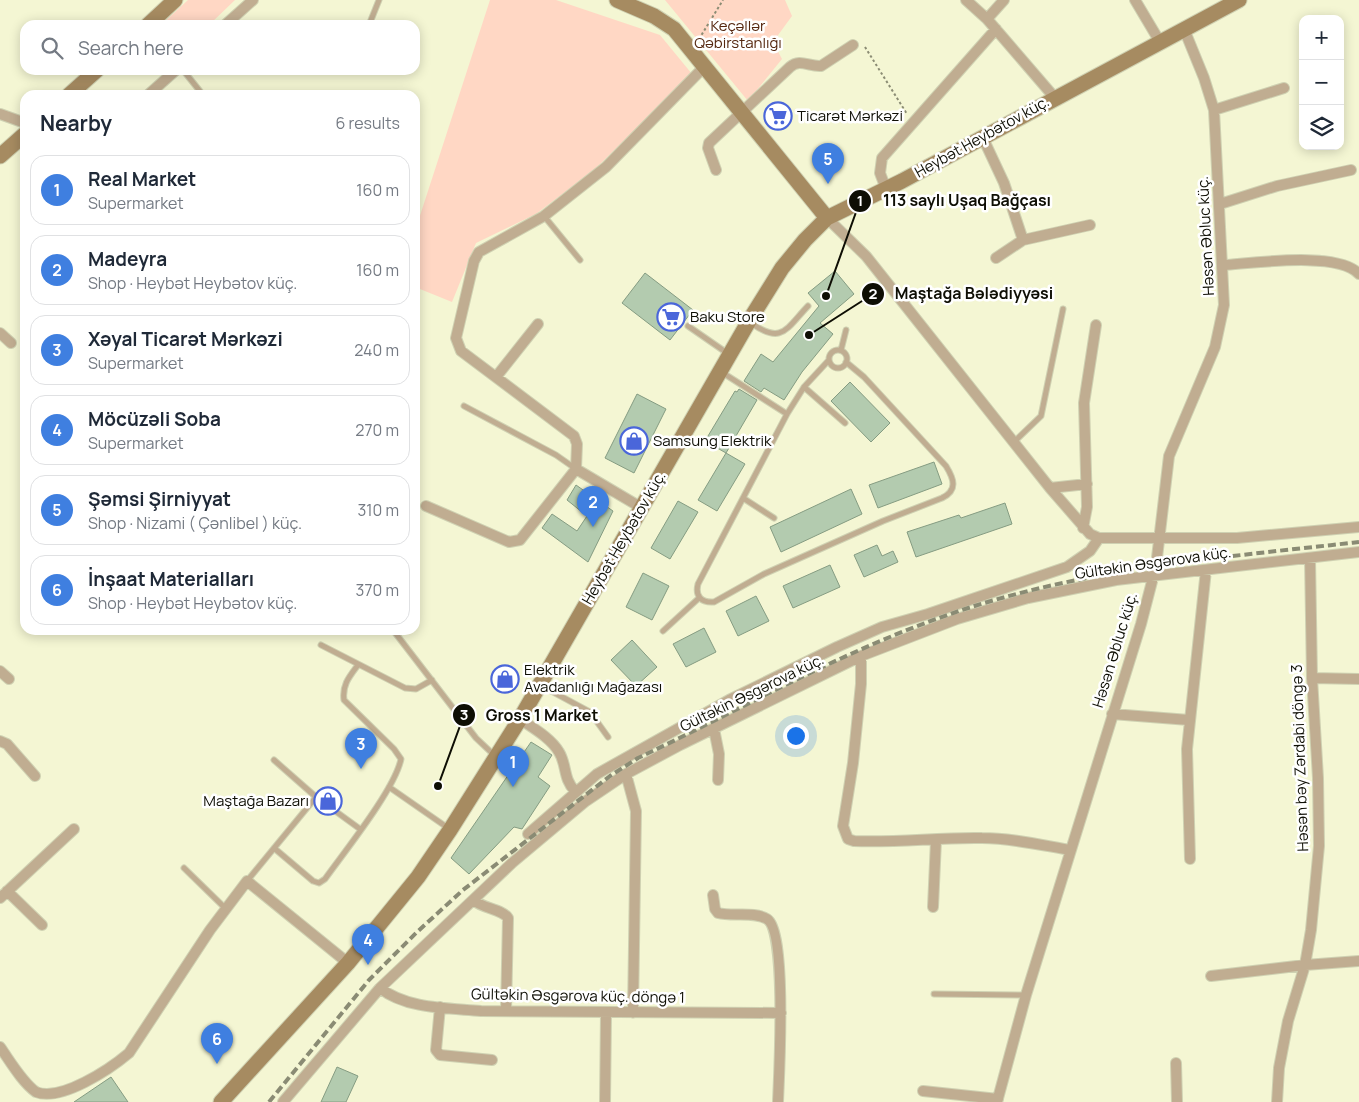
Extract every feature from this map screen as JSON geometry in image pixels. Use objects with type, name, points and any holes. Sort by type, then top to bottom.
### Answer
[{"type":"main road","points":[[153,20],[175,0]]},
{"type":"main road","points":[[617,0],[638,4],[674,29],[827,218]]},
{"type":"main road","name":"Heybət Heybətov küç.","points":[[221,1102],[348,963],[418,877],[450,830],[520,719],[749,322],[782,268],[805,240],[827,218],[886,189],[1239,0]]},
{"type":"main road","points":[[75,90],[91,75]]},
{"type":"main road","points":[[0,156],[20,138]]},
{"type":"street","points":[[231,20],[253,0]]},
{"type":"street","points":[[966,0],[987,19],[1055,98]]},
{"type":"street","points":[[987,19],[1004,0]]},
{"type":"street","points":[[1135,0],[1160,42]]},
{"type":"street","points":[[886,189],[880,173],[882,158],[996,29]]},
{"type":"street","name":"Həsən Əbluc küç.","points":[[997,1100],[1026,995],[1153,576],[1160,540],[1169,456],[1216,347],[1224,305],[1224,265],[1214,110],[1204,78],[1184,29]]},
{"type":"street","points":[[716,170],[708,148],[709,143],[742,111],[795,63],[821,66],[853,45]]},
{"type":"street","points":[[426,506],[509,542],[520,540],[576,469],[578,444],[574,436],[461,351],[456,338],[474,261],[479,252],[486,247],[544,216],[606,168],[705,66]]},
{"type":"street","points":[[154,90],[170,75]]},
{"type":"street","points":[[1214,110],[1284,88]]},
{"type":"street","points":[[0,114],[20,121]]},
{"type":"street","points":[[982,136],[1004,183],[1023,240]]},
{"type":"street","points":[[1220,204],[1277,186],[1351,170]]},
{"type":"street","points":[[827,218],[866,256],[1082,528],[1099,538],[1160,540],[1237,538],[1359,527]]},
{"type":"street","points":[[996,258],[1023,240],[1090,225]]},
{"type":"street","points":[[1224,265],[1302,260],[1342,264],[1357,269]]},
{"type":"street","points":[[496,377],[538,324]]},
{"type":"street","points":[[1082,528],[1088,507],[1084,403],[1096,325]]},
{"type":"street","points":[[0,333],[11,343]]},
{"type":"street","points":[[576,469],[642,508]]},
{"type":"street","points":[[1050,488],[1087,484]]},
{"type":"street","points":[[528,834],[575,791],[597,774],[729,700],[882,627],[928,614],[1067,566],[1090,552],[1099,538]]},
{"type":"street","name":"Gültəkin Əsgərova küç.","points":[[283,1102],[380,988],[512,863],[586,801],[626,774],[714,729],[861,656],[957,619],[1028,598],[1116,580],[1359,552]]},
{"type":"street","name":"Həsən bəy Zərdabi döngə 3","points":[[1277,1102],[1279,1068],[1288,1021],[1305,965],[1319,846],[1318,778],[1312,678],[1310,558]]},
{"type":"street","points":[[1190,859],[1187,780],[1189,720],[1206,570]]},
{"type":"street","points":[[861,656],[861,684],[844,833],[848,839],[892,843],[1006,839],[1070,850]]},
{"type":"street","points":[[0,671],[9,679]]},
{"type":"street","points":[[1312,678],[1359,678]]},
{"type":"street","points":[[1112,714],[1189,720]]},
{"type":"street","points":[[520,719],[559,751],[567,780],[575,791]]},
{"type":"street","points":[[714,729],[719,754],[718,780]]},
{"type":"street","points":[[0,741],[7,744],[35,776]]},
{"type":"street","points":[[626,774],[636,811],[633,1013]]},
{"type":"street","points":[[42,925],[3,894],[74,829]]},
{"type":"street","points":[[933,907],[936,840]]},
{"type":"street","points":[[0,1047],[35,1092],[45,1097],[57,1098],[78,1088],[114,1066],[130,1053],[225,908],[247,881],[348,963]]},
{"type":"street","points":[[713,895],[715,909],[718,912],[759,916],[771,922],[779,966],[781,1013],[778,1102]]},
{"type":"street","points":[[473,900],[485,908],[503,912],[508,918],[506,1012]]},
{"type":"street","points":[[1211,976],[1359,961]]},
{"type":"street","name":"Gültəkin Əsgərova küç. döngə 1","points":[[380,988],[399,999],[440,1007],[506,1012],[781,1013]]},
{"type":"street","points":[[440,1007],[436,1050],[440,1055],[492,1060]]},
{"type":"street","points":[[604,1102],[606,1013]]},
{"type":"street","points":[[1176,1063],[1177,1102]]},
{"type":"street","points":[[923,1092],[997,1100]]},
{"type":"lane","points":[[370,20],[379,0]]},
{"type":"lane","points":[[187,75],[198,90]]},
{"type":"lane","points":[[544,216],[580,260]]},
{"type":"lane","points":[[749,322],[766,334],[776,335],[783,331],[808,306]]},
{"type":"lane","points":[[1014,443],[1041,416],[1063,309]]},
{"type":"lane","points":[[688,326],[730,355]]},
{"type":"lane","points":[[840,350],[846,330]]},
{"type":"lane","points":[[840,350],[830,353],[828,360],[804,387],[787,414],[698,584],[696,592],[698,598],[714,602],[764,574],[883,521],[942,498],[953,490],[953,480],[946,466],[864,377],[846,362]]},
{"type":"lane","points":[[840,350],[846,355],[846,362]]},
{"type":"lane","points":[[828,360],[837,368],[846,362]]},
{"type":"lane","points":[[720,371],[787,414]]},
{"type":"lane","points":[[804,387],[845,423]]},
{"type":"lane","points":[[464,406],[556,455],[576,469]]},
{"type":"lane","points":[[743,498],[774,518]]},
{"type":"lane","points":[[663,631],[698,598]]},
{"type":"lane","points":[[398,635],[476,738],[497,757]]},
{"type":"lane","points":[[321,644],[405,688],[416,689],[432,680]]},
{"type":"lane","points":[[274,848],[312,881],[319,883],[325,879],[360,829],[389,787],[399,768],[401,759],[394,749],[344,700],[343,692],[346,681],[358,665]]},
{"type":"lane","points":[[540,684],[590,712],[608,736]]},
{"type":"lane","points":[[274,760],[316,797],[360,829]]},
{"type":"lane","points":[[389,787],[450,830]]},
{"type":"lane","points":[[247,881],[316,797]]},
{"type":"lane","points":[[184,868],[225,908]]},
{"type":"lane","points":[[934,994],[1026,995]]},
{"type":"path","points":[[698,41],[723,0]]},
{"type":"path","points":[[853,45],[864,46],[913,123]]},
{"type":"green space","points":[[188,0],[235,0],[214,20],[166,20]]},
{"type":"green space","points":[[490,0],[556,0],[660,35],[692,74],[594,170],[536,214],[476,243],[452,302],[420,289],[420,216]]},
{"type":"green space","name":"Keçəllər Qəbirstanlığı","points":[[665,0],[785,0],[792,16],[773,42],[782,59],[748,101]]},
{"type":"building","points":[[835,271],[854,294],[820,323],[833,334],[802,372],[784,400],[764,388],[761,392],[744,381],[761,354],[773,362],[819,306],[808,293]]},
{"type":"building","points":[[645,273],[693,310],[670,340],[622,303]]},
{"type":"building","points":[[850,382],[890,423],[871,442],[831,401]]},
{"type":"building","points":[[739,389],[757,400],[726,453],[705,441],[735,391],[737,392]]},
{"type":"building","points":[[637,394],[666,409],[634,473],[605,458]]},
{"type":"building","points":[[726,453],[745,464],[717,511],[698,500]]},
{"type":"building","points":[[934,462],[942,484],[878,508],[869,485]]},
{"type":"building","points":[[576,485],[613,511],[588,562],[542,528],[552,514],[577,531],[587,516],[567,500]]},
{"type":"building","points":[[851,489],[862,514],[781,552],[770,527]]},
{"type":"building","points":[[678,501],[698,512],[670,559],[651,548]]},
{"type":"building","points":[[1005,503],[1012,524],[916,557],[907,532],[959,515],[961,518]]},
{"type":"building","points":[[877,545],[882,556],[893,551],[898,562],[864,577],[854,555]]},
{"type":"building","points":[[830,565],[840,587],[793,608],[783,586]]},
{"type":"building","points":[[643,573],[669,586],[652,620],[626,607]]},
{"type":"building","points":[[756,596],[769,621],[738,636],[726,611]]},
{"type":"building","points":[[704,628],[716,652],[686,667],[673,644]]},
{"type":"building","points":[[632,640],[657,667],[636,686],[611,660]]},
{"type":"building","points":[[531,742],[552,755],[538,777],[550,786],[522,829],[514,827],[469,874],[451,858]]},
{"type":"building","points":[[337,1067],[358,1076],[346,1102],[321,1102]]},
{"type":"building","points":[[111,1077],[128,1102],[74,1102]]},
{"type":"railway","points":[[269,1102],[369,980],[417,932],[463,890],[610,776],[638,758],[862,649],[939,618],[990,601],[1042,588],[1146,568],[1199,560],[1359,542]]},
{"type":"place","name":"Ticarət Mərkəzi","points":[[778,116]]},
{"type":"place","name":"Şəmsi Şirniyyat","points":[[828,184]]},
{"type":"place","name":"113 saylı Uşaq Bağçası","points":[[826,296]]},
{"type":"place","name":"Baku Store","points":[[671,317]]},
{"type":"place","name":"Maştağa Bələdiyyəsi","points":[[809,335]]},
{"type":"place","name":"Samsung Elektrik","points":[[634,441]]},
{"type":"place","name":"Madeyra","points":[[593,527]]},
{"type":"place","name":"Elektrik Avadanlığı Mağazası","points":[[505,679]]},
{"type":"place","name":"Xəyal Ticarət Mərkəzi","points":[[361,769]]},
{"type":"place","name":"Gross 1 Market","points":[[438,786]]},
{"type":"place","name":"Real Market","points":[[513,787]]},
{"type":"place","name":"Maştağa Bazarı","points":[[328,801]]},
{"type":"place","name":"Möcüzəli Soba","points":[[368,965]]},
{"type":"place","name":"İnşaat Materialları","points":[[217,1064]]}]
